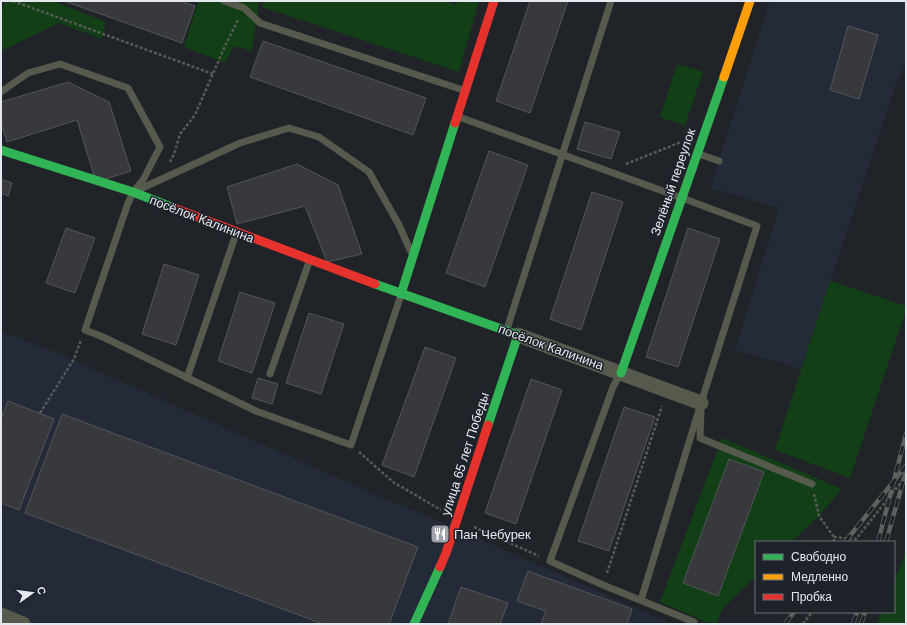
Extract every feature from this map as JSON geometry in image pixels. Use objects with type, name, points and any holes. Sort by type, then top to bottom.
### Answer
[{"type":"street","points":[[401,294],[494,1]]},
{"type":"street","name":"Зелёный переулок","points":[[621,372],[750,1]]},
{"type":"street","name":"посёлок Калинина","points":[[1,150],[133,192],[309,260],[701,402]]},
{"type":"street","name":"улица 65 лет Победы","points":[[414,624],[446,553],[512,333]]},
{"type":"street","points":[[1,615],[23,624]]},
{"type":"lane","points":[[224,1],[244,8],[260,23],[465,91]]},
{"type":"lane","points":[[512,333],[563,154],[611,1]]},
{"type":"lane","points":[[1,92],[28,73],[60,64],[128,88],[160,147],[143,180],[133,192],[127,206],[85,330],[103,337],[256,411],[351,445],[401,294]]},
{"type":"lane","points":[[457,116],[758,226],[701,402],[640,600]]},
{"type":"lane","points":[[133,192],[240,143],[289,128],[319,137],[369,172],[399,225],[413,256]]},
{"type":"lane","points":[[698,153],[719,161]]},
{"type":"lane","points":[[187,378],[236,232]]},
{"type":"lane","points":[[270,374],[309,260]]},
{"type":"lane","points":[[621,372],[613,386],[550,561],[603,585],[694,622],[693,624]]},
{"type":"lane","points":[[701,402],[700,438],[812,484]]},
{"type":"path","points":[[13,1],[213,74]]},
{"type":"path","points":[[162,179],[174,154],[180,134],[195,115],[225,46],[244,8]]},
{"type":"path","points":[[609,171],[705,132]]},
{"type":"path","points":[[40,413],[74,359],[85,330]]},
{"type":"path","points":[[603,585],[668,390]]},
{"type":"path","points":[[351,445],[393,482],[457,519],[550,561]]},
{"type":"path","points":[[834,537],[856,539],[906,476]]},
{"type":"path","points":[[812,484],[819,516],[834,537],[834,541]]},
{"type":"path","points":[[803,624],[811,613]]},
{"type":"shaded area","points":[[770,1],[906,1],[906,63],[896,83],[801,369],[735,350],[779,208],[710,188]]},
{"type":"shaded area","points":[[1,331],[55,352],[383,498],[430,517],[672,624],[1,624]]},
{"type":"green space","points":[[5,1],[53,1],[106,22],[102,39],[59,23],[1,51],[1,14]]},
{"type":"green space","points":[[196,1],[259,1],[252,51],[234,46],[225,63],[184,47],[198,2]]},
{"type":"green space","points":[[264,1],[445,1],[456,5],[457,1],[479,1],[459,72],[262,7]]},
{"type":"green space","points":[[677,64],[703,72],[685,126],[660,117]]},
{"type":"green space","points":[[830,281],[906,306],[906,310],[850,478],[775,450]]},
{"type":"green space","points":[[722,438],[842,489],[819,516],[792,541],[755,541],[755,577],[722,609],[717,624],[711,624],[660,602]]},
{"type":"green space","points":[[906,551],[906,624],[877,624],[882,613],[895,613],[895,578]]},
{"type":"building","points":[[64,1],[180,1],[195,6],[182,43]]},
{"type":"building","points":[[530,1],[568,1],[530,113],[496,101]]},
{"type":"building","points":[[848,26],[878,35],[859,99],[830,90]]},
{"type":"building","points":[[263,41],[426,98],[413,135],[250,77]]},
{"type":"building","points":[[68,82],[109,102],[131,171],[96,182],[77,120],[7,142],[1,123],[1,102]]},
{"type":"building","points":[[585,122],[620,132],[611,159],[577,149]]},
{"type":"building","points":[[489,151],[528,165],[485,287],[446,273]]},
{"type":"building","points":[[297,164],[338,185],[362,254],[327,262],[305,206],[237,224],[227,187]]},
{"type":"building","points":[[1,179],[12,183],[8,196],[1,193]]},
{"type":"building","points":[[592,192],[623,202],[581,330],[550,319]]},
{"type":"building","points":[[66,228],[95,238],[75,293],[46,283]]},
{"type":"building","points":[[688,228],[720,239],[678,367],[646,357]]},
{"type":"building","points":[[164,264],[199,275],[176,345],[142,334]]},
{"type":"building","points":[[240,292],[275,303],[252,373],[218,361]]},
{"type":"building","points":[[309,313],[344,324],[321,394],[286,383]]},
{"type":"building","points":[[425,347],[456,358],[414,477],[382,465]]},
{"type":"building","points":[[258,378],[278,384],[272,404],[252,398]]},
{"type":"building","points":[[531,379],[562,390],[516,524],[485,513]]},
{"type":"building","points":[[8,401],[54,419],[19,510],[1,503],[1,419]]},
{"type":"building","points":[[624,407],[655,417],[609,551],[578,541]]},
{"type":"building","points":[[62,414],[418,547],[389,624],[323,624],[25,513]]},
{"type":"building","points":[[729,459],[764,472],[718,596],[683,583]]},
{"type":"building","points":[[528,571],[632,609],[627,624],[541,624],[546,611],[517,601]]},
{"type":"building","points":[[461,587],[508,603],[500,624],[448,624]]},
{"type":"railway","points":[[878,541],[906,434]]},
{"type":"railway","points":[[846,541],[906,466]]},
{"type":"railway","points":[[886,541],[906,471]]},
{"type":"railway","points":[[785,624],[793,613]]},
{"type":"railway","points":[[853,624],[857,613]]},
{"type":"railway","points":[[861,624],[865,613]]},
{"type":"traffic: fast","points":[[621,373],[724,77]]},
{"type":"traffic: fast","points":[[401,294],[455,123]]},
{"type":"traffic: fast","points":[[1,150],[133,192],[174,208]]},
{"type":"traffic: fast","points":[[375,284],[518,335],[488,425]]},
{"type":"traffic: fast","points":[[414,624],[440,567]]},
{"type":"traffic: slow","points":[[724,77],[750,1]]},
{"type":"traffic: jam","points":[[455,123],[494,1]]},
{"type":"traffic: jam","points":[[174,208],[375,284]]},
{"type":"traffic: jam","points":[[440,567],[446,553],[488,425]]},
{"type":"place","name":"Пан Чебурек","points":[[440,534]]}]
